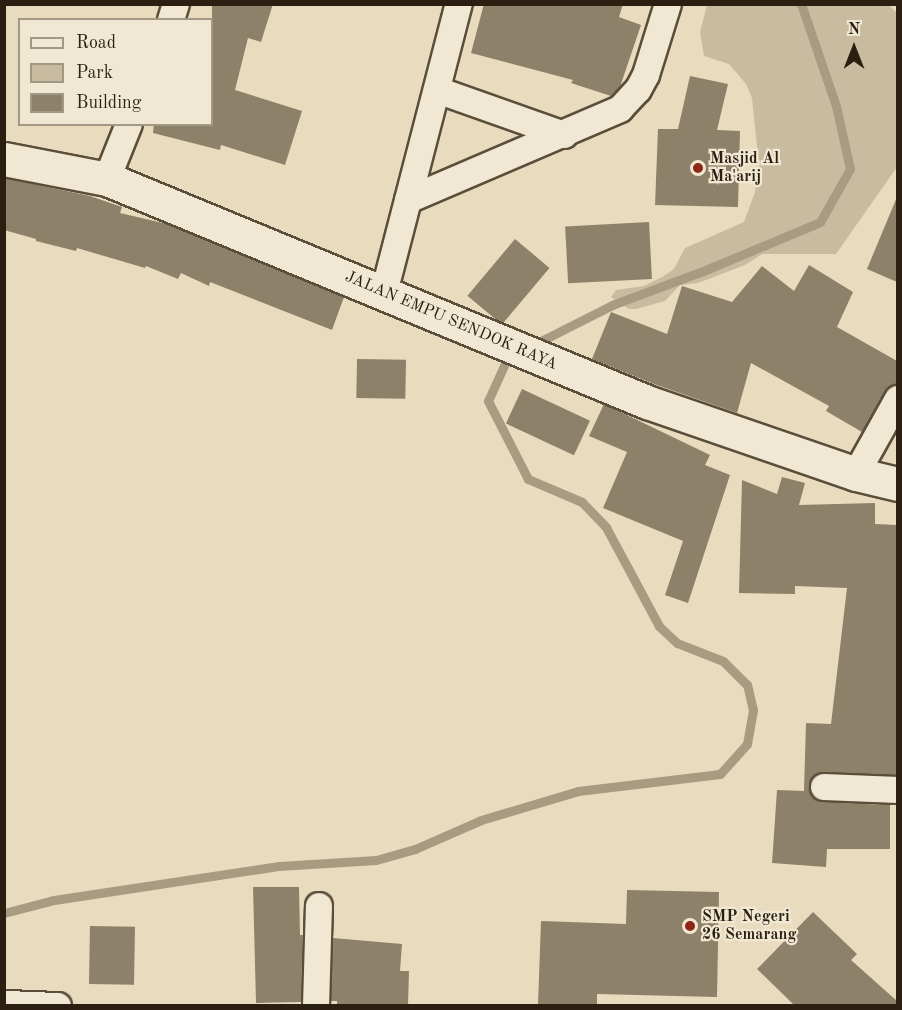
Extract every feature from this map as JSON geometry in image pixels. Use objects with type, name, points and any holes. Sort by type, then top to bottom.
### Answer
[{"type":"main road","name":"JALAN EMPU SENDOK RAYA","points":[[4,159],[107,179],[647,402],[856,474],[897,484]]},
{"type":"street","points":[[384,293],[459,4]]},
{"type":"street","points":[[408,200],[564,135],[620,109],[638,90],[646,75],[668,4]]},
{"type":"street","points":[[437,90],[564,135]]},
{"type":"street","points":[[107,179],[128,126]]},
{"type":"street","points":[[856,474],[897,399]]},
{"type":"street","points":[[824,787],[897,790]]},
{"type":"street","points":[[316,1005],[318,906]]},
{"type":"street","points":[[6,1004],[58,1005]]},
{"type":"green space","points":[[707,5],[889,5],[897,13],[897,167],[836,254],[762,254],[745,265],[698,283],[680,285],[665,301],[636,309],[629,309],[611,297],[616,290],[644,286],[662,277],[674,269],[685,248],[744,222],[755,192],[759,166],[752,98],[746,84],[729,64],[704,56],[700,32]]},
{"type":"building","points":[[212,4],[273,4],[261,42],[248,38],[235,90],[302,111],[285,165],[221,145],[220,150],[153,133],[154,126],[213,126]]},
{"type":"building","points":[[484,4],[623,4],[619,17],[641,25],[620,87],[611,96],[571,83],[573,80],[471,53]]},
{"type":"building","name":"Masjid Al Ma'arij","points":[[690,76],[728,84],[717,130],[740,131],[738,207],[655,205],[658,129],[678,129]]},
{"type":"building","points":[[4,178],[90,196],[122,207],[120,213],[167,224],[344,297],[332,330],[210,282],[209,286],[181,273],[178,279],[146,266],[145,268],[77,248],[76,251],[36,241],[36,239],[4,230]]},
{"type":"building","points":[[897,197],[897,282],[867,269]]},
{"type":"building","points":[[649,222],[652,279],[568,283],[565,226]]},
{"type":"building","points":[[515,239],[549,268],[502,325],[467,296]]},
{"type":"building","points":[[809,265],[853,292],[837,327],[897,361],[897,384],[885,392],[862,432],[826,411],[829,406],[751,363],[737,413],[592,359],[611,312],[667,334],[682,286],[732,302],[762,266],[794,291]]},
{"type":"building","points":[[357,359],[406,360],[405,399],[356,398]]},
{"type":"building","points":[[522,389],[590,421],[574,455],[506,423]]},
{"type":"building","points":[[604,404],[710,455],[705,465],[730,475],[688,603],[665,595],[683,541],[603,508],[627,452],[589,436]]},
{"type":"building","points":[[782,477],[805,483],[799,505],[875,503],[875,524],[897,525],[897,775],[824,772],[812,779],[809,787],[811,794],[823,802],[890,805],[890,849],[827,849],[826,867],[772,863],[777,790],[804,791],[806,723],[831,724],[847,588],[795,586],[795,594],[739,593],[742,480],[777,494]]},
{"type":"building","points":[[253,887],[299,887],[300,935],[303,935],[301,1002],[256,1003]]},
{"type":"building","points":[[627,890],[719,892],[717,997],[597,994],[597,1005],[538,1005],[541,921],[626,924]]},
{"type":"building","points":[[813,912],[857,954],[851,960],[897,1001],[897,1005],[794,1005],[757,969]]},
{"type":"building","points":[[90,926],[135,927],[134,985],[89,984]]},
{"type":"building","points":[[333,938],[402,944],[400,971],[409,971],[408,1005],[337,1005],[337,1001],[331,1001]]},
{"type":"waterway","points":[[531,346],[612,305],[703,271],[820,222],[850,169],[836,106],[801,4]]},
{"type":"waterway","points":[[4,913],[54,900],[279,866],[376,860],[415,849],[481,820],[578,791],[720,774],[747,744],[753,710],[747,685],[723,661],[677,643],[659,626],[606,527],[582,502],[528,479],[488,401],[507,359],[514,355]]},
{"type":"place","name":"Masjid Al Ma'arij","points":[[698,168]]},
{"type":"place","name":"SMP Negeri 26 Semarang","points":[[690,926]]}]
